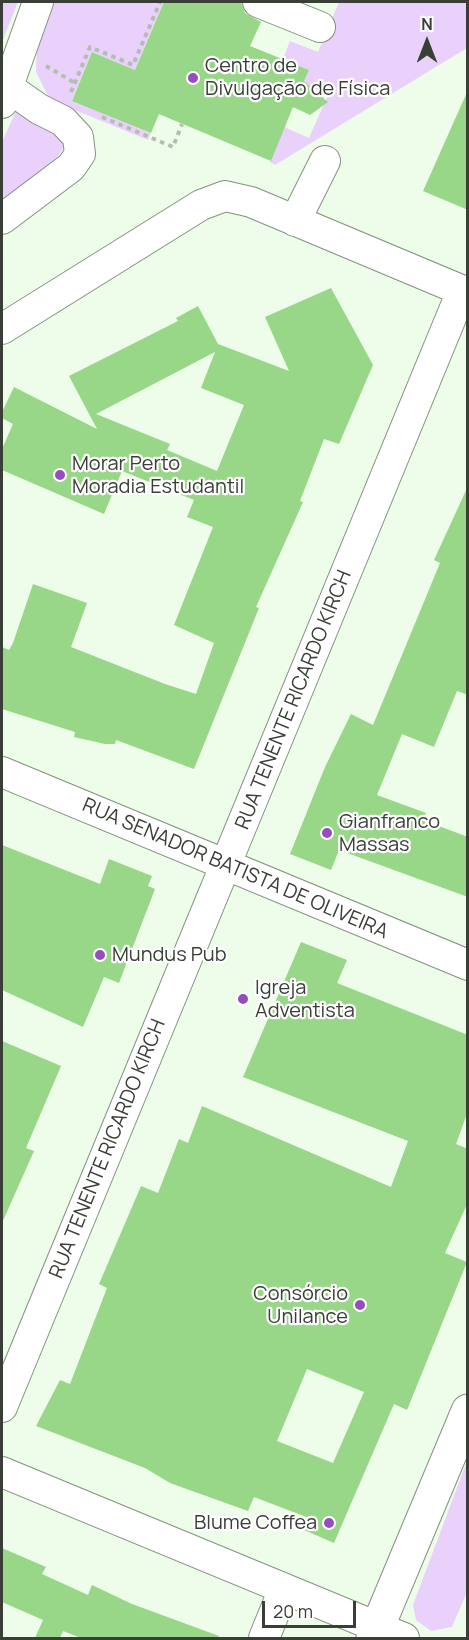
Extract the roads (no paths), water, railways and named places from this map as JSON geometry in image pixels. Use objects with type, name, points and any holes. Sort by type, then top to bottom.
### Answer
[{"type":"main road","points":[[385,1635],[468,1411]]},
{"type":"street","points":[[2,219],[71,167],[80,154],[78,137],[63,121],[5,95],[38,2]]},
{"type":"street","points":[[258,2],[320,27]]},
{"type":"street","points":[[295,220],[325,161]]},
{"type":"street","points":[[2,329],[201,205],[225,196],[251,202],[465,292]]},
{"type":"street","name":"RUA TENENTE RICARDO KIRCH","points":[[2,1407],[465,292]]},
{"type":"street","name":"RUA SENADOR BATISTA DE OLIVEIRA","points":[[2,772],[468,965]]},
{"type":"street","points":[[2,1472],[284,1589],[385,1635]]},
{"type":"street","points":[[264,1638],[284,1589]]},
{"type":"place","name":"Centro de Divulgação de Física","points":[[193,78]]},
{"type":"place","name":"Morar Perto Moradia Estudantil","points":[[60,475]]},
{"type":"place","name":"Gianfranco Massas","points":[[327,833]]},
{"type":"place","name":"Mundus Pub","points":[[100,955]]},
{"type":"place","name":"Igreja Adventista","points":[[243,999]]},
{"type":"place","name":"Consórcio Unilance","points":[[360,1305]]},
{"type":"place","name":"Blume Coffea","points":[[329,1523]]}]
